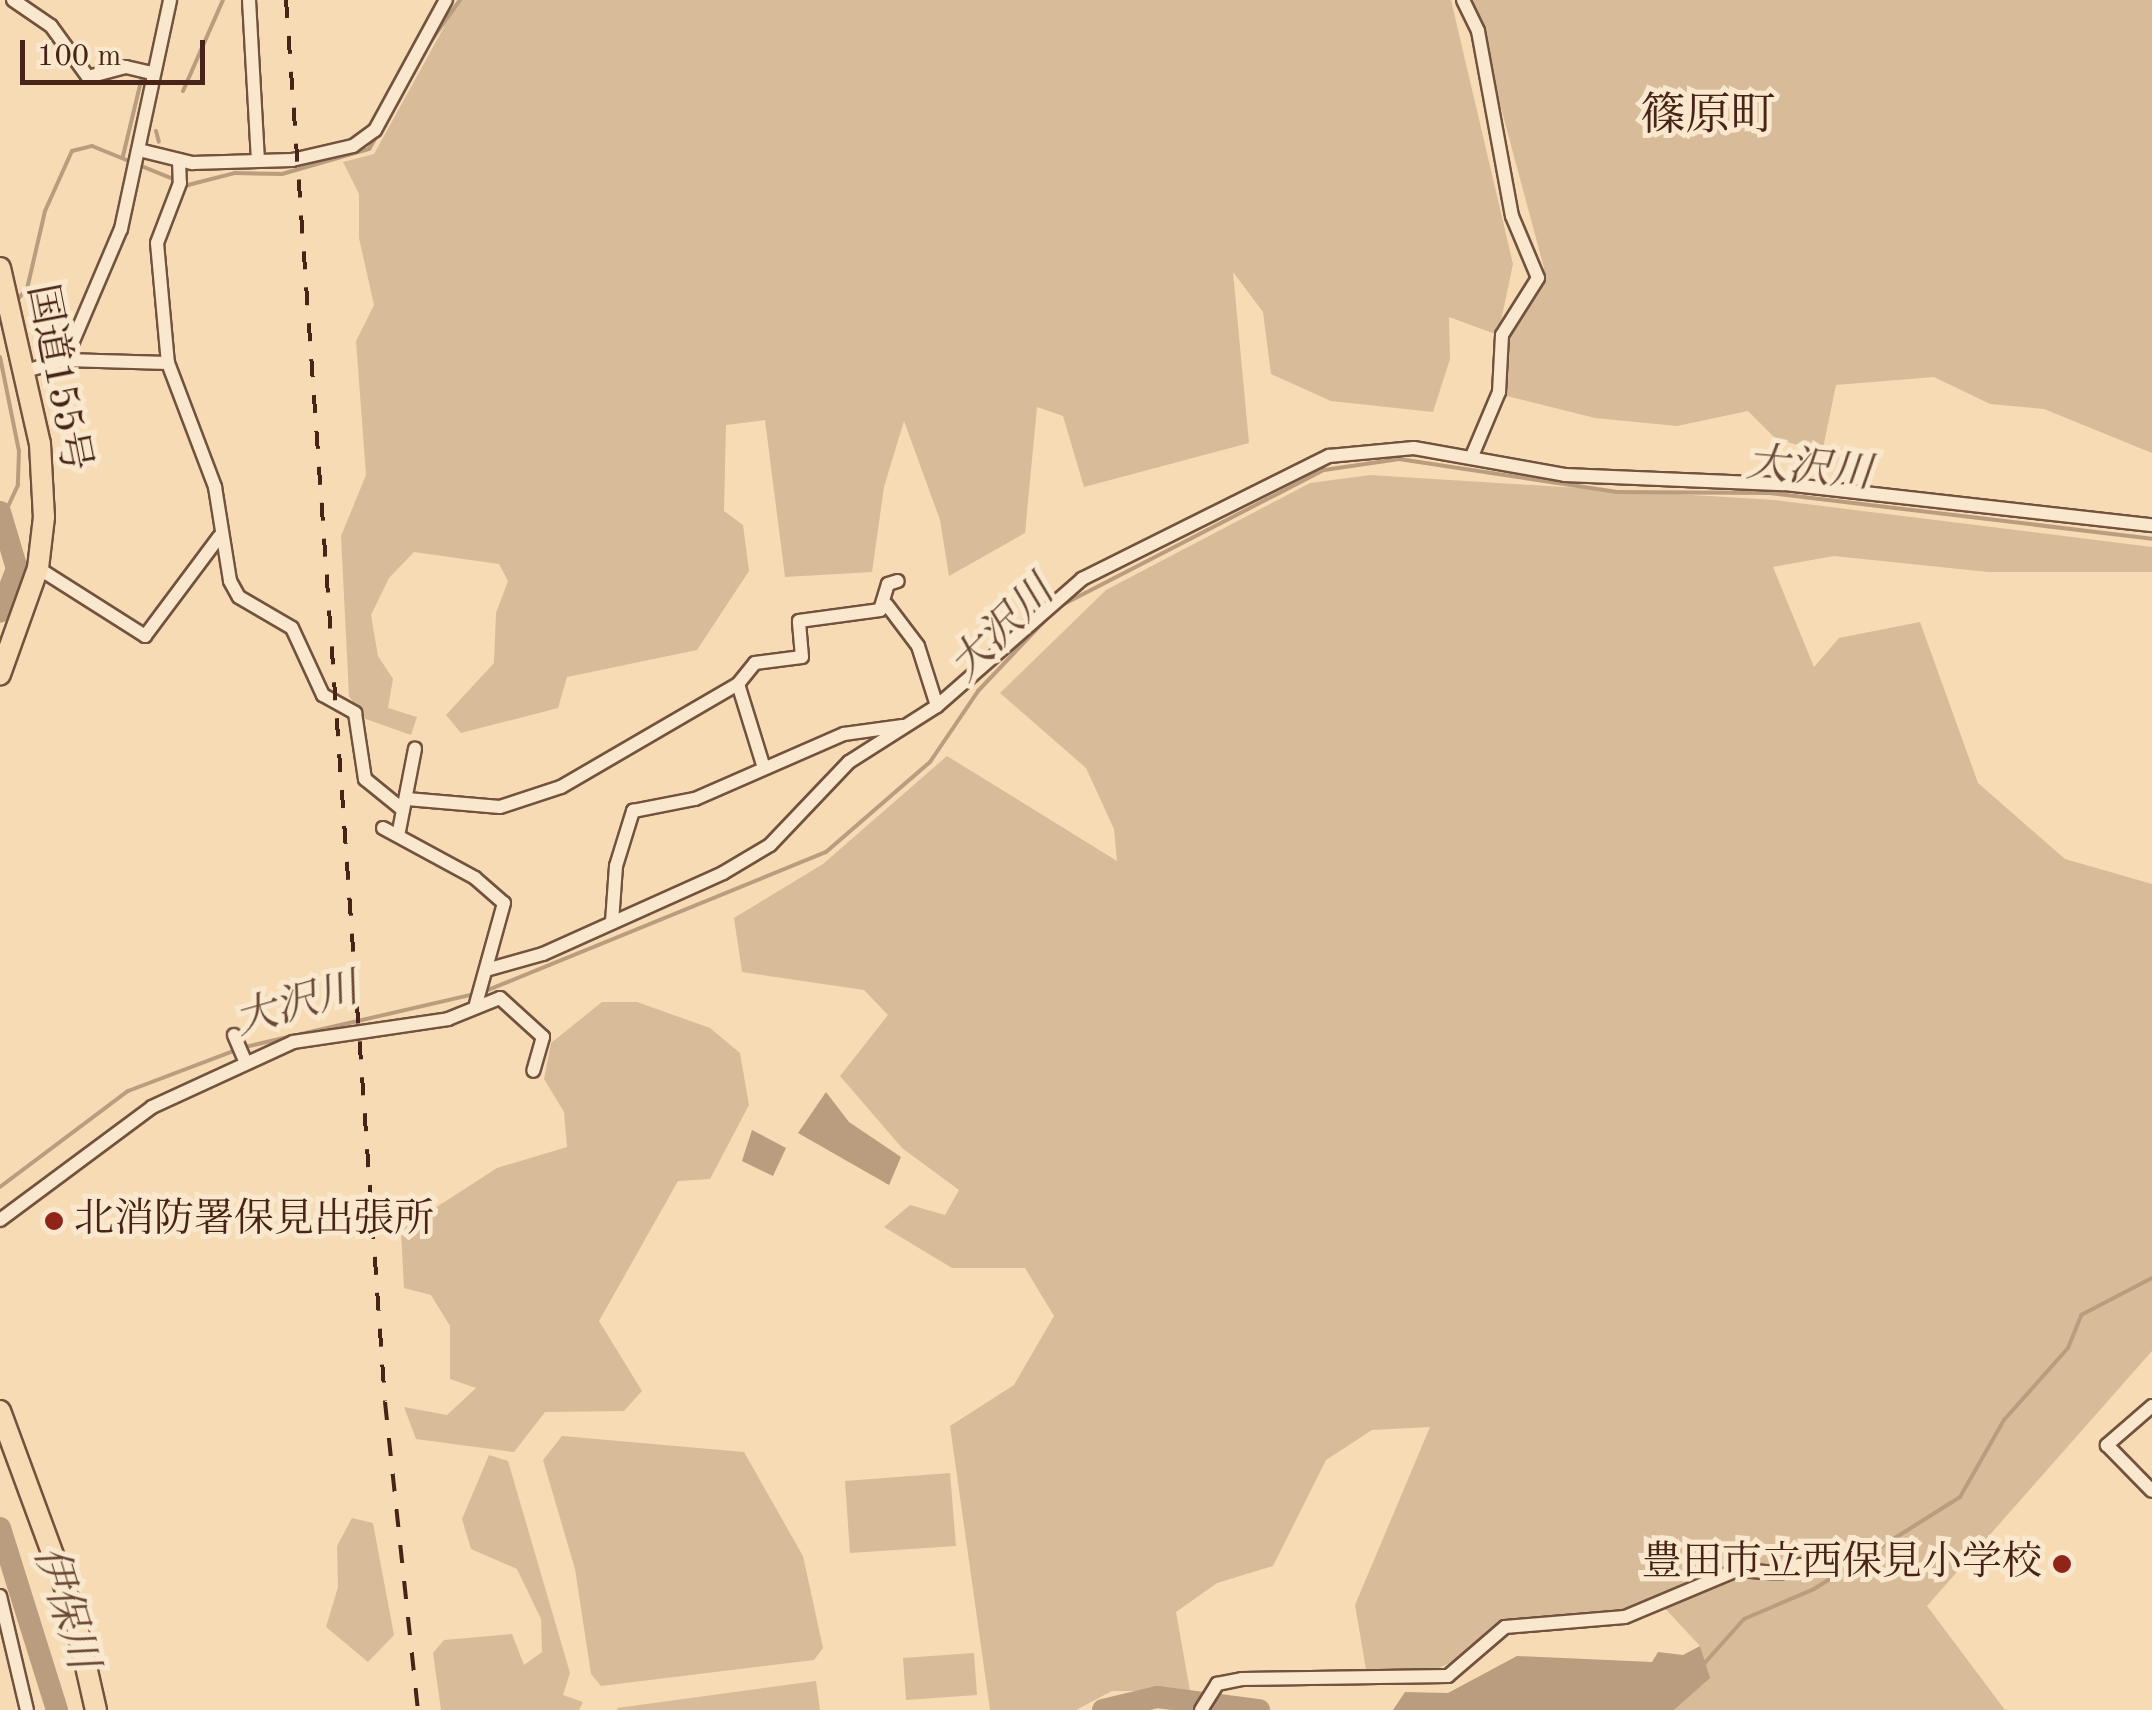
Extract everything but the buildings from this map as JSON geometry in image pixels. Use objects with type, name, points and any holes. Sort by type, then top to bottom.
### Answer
[{"type":"highway","name":"国道155号","points":[[0,268],[25,371],[43,476],[38,568],[0,674]]},
{"type":"highway","points":[[0,1411],[73,1609],[96,1710]]},
{"type":"street","points":[[12,0],[51,26],[88,77],[126,67],[153,73]]},
{"type":"street","points":[[66,360],[102,285],[139,150],[170,0]]},
{"type":"street","points":[[249,0],[258,159]]},
{"type":"street","points":[[139,150],[179,160],[308,158],[367,139],[446,0]]},
{"type":"street","points":[[1462,0],[1478,31],[1512,216],[1538,278],[1502,335],[1499,392],[1472,456]]},
{"type":"street","points":[[179,160],[180,183],[157,243],[168,363],[214,487],[220,538],[239,597],[292,628],[324,695],[355,713],[365,779],[405,805],[500,807],[560,788],[738,684],[756,663],[802,657],[799,622],[888,606]]},
{"type":"street","points":[[25,371],[66,360],[168,363]]},
{"type":"street","points":[[485,976],[687,894],[770,844],[848,762],[937,706],[1082,579],[1308,463],[1378,448],[1472,456],[1564,475],[1784,484],[2152,525]]},
{"type":"street","points":[[38,568],[145,636],[220,538]]},
{"type":"street","points":[[898,581],[886,587],[888,606],[918,646],[937,706]]},
{"type":"street","points":[[738,684],[764,765]]},
{"type":"street","points":[[612,922],[627,817],[695,799],[764,765],[871,726],[916,721]]},
{"type":"street","points":[[398,831],[416,748]]},
{"type":"street","points":[[383,828],[398,831],[504,903],[476,1004]]},
{"type":"street","points":[[0,1220],[97,1142],[243,1057],[324,1035],[448,1019],[476,1004],[500,998],[543,1037],[533,1072]]},
{"type":"street","points":[[234,1034],[243,1057]]},
{"type":"street","points":[[2152,1406],[2107,1444],[2152,1491]]},
{"type":"street","points":[[1203,1703],[1242,1679],[1448,1676],[1505,1627],[1625,1616],[1737,1570],[1780,1574],[1799,1566]]},
{"type":"street","points":[[0,1596],[27,1710]]},
{"type":"shaded area","points":[[459,0],[1451,0],[1513,264],[1498,335],[1449,317],[1450,359],[1433,412],[1331,401],[1271,374],[1263,312],[1233,272],[1249,443],[1084,487],[1063,416],[1037,407],[1025,533],[949,576],[940,520],[904,421],[884,487],[872,572],[785,577],[765,420],[726,425],[724,511],[743,525],[749,571],[697,650],[567,677],[558,708],[461,733],[446,715],[494,663],[496,613],[508,581],[499,564],[414,552],[389,578],[371,615],[378,656],[393,679],[388,708],[417,717],[411,735],[363,718],[349,696],[341,536],[366,475],[356,341],[374,305],[359,238],[359,194],[343,162],[374,154]]},
{"type":"shaded area","points":[[1472,0],[2152,0],[2152,453],[2044,409],[1990,404],[1934,377],[1836,385],[1822,453],[1775,438],[1748,411],[1677,426],[1595,418],[1507,396],[1507,335],[1528,310],[1544,268]]},
{"type":"shaded area","points":[[1370,475],[1774,500],[2152,547],[2152,572],[1988,572],[1834,556],[1773,567],[1814,667],[1839,638],[1920,622],[1978,783],[2065,859],[2152,884],[2152,1351],[1927,1606],[2005,1710],[1674,1710],[1709,1678],[1700,1646],[1659,1602],[1624,1616],[1502,1623],[1466,1656],[1432,1671],[1367,1675],[1355,1605],[1430,1427],[1372,1430],[1326,1460],[1273,1566],[1217,1583],[1176,1612],[1190,1691],[1112,1691],[1076,1710],[990,1710],[950,1426],[1014,1385],[1054,1316],[1025,1268],[952,1268],[884,1227],[910,1205],[945,1215],[959,1190],[902,1148],[840,1076],[888,1015],[864,990],[742,972],[734,918],[823,864],[947,756],[1117,861],[1114,829],[1086,768],[1000,693],[1106,590],[1310,483]]},
{"type":"shaded area","points":[[602,1002],[637,1002],[710,1028],[740,1053],[749,1105],[710,1179],[678,1181],[599,1321],[642,1391],[624,1411],[545,1412],[514,1452],[416,1439],[404,1407],[447,1415],[476,1388],[450,1379],[450,1326],[431,1295],[404,1288],[401,1230],[497,1168],[567,1147],[564,1112],[544,1079],[551,1043]]},
{"type":"shaded area","points":[[826,1092],[849,1122],[901,1157],[889,1185],[798,1133]]},
{"type":"shaded area","points":[[752,1130],[786,1148],[773,1176],[742,1161]]},
{"type":"shaded area","points":[[562,1436],[744,1452],[803,1556],[823,1648],[814,1660],[601,1686],[591,1674],[575,1569],[543,1460]]},
{"type":"shaded area","points":[[489,1455],[508,1461],[570,1673],[563,1695],[583,1702],[579,1710],[441,1710],[433,1653],[444,1640],[512,1634],[524,1665],[542,1652],[541,1619],[517,1569],[471,1549],[462,1519]]},
{"type":"shaded area","points":[[950,1473],[956,1546],[850,1553],[845,1481]]},
{"type":"shaded area","points":[[352,1518],[373,1523],[394,1635],[368,1662],[326,1627],[338,1587],[337,1546]]},
{"type":"shaded area","points":[[1700,1646],[1710,1678],[1674,1710],[1393,1710],[1405,1692],[1448,1693],[1517,1656],[1652,1662],[1658,1652],[1683,1655]]},
{"type":"shaded area","points":[[974,1653],[977,1695],[906,1700],[903,1658]]},
{"type":"shaded area","points":[[816,1681],[820,1710],[617,1708]]},
{"type":"waterway","points":[[183,91],[223,0]]},
{"type":"waterway","points":[[428,45],[460,0]]},
{"type":"waterway","points":[[123,156],[143,73]]},
{"type":"waterway","points":[[14,303],[27,289],[45,211],[72,151],[92,146],[188,185],[235,173],[282,174],[369,149],[395,106]]},
{"type":"waterway","points":[[156,131],[159,142]]},
{"type":"waterway","points":[[0,357],[19,451],[18,485],[3,517]]},
{"type":"waterway","name":"大沢川","points":[[1062,605],[1324,470],[1399,459],[1616,492],[1769,493],[2152,539]]},
{"type":"waterway","name":"伊保川","points":[[0,512],[17,569],[0,612]]},
{"type":"waterway","name":"大沢川","points":[[483,992],[826,852],[930,762],[978,691],[1051,614]]},
{"type":"waterway","name":"大沢川","points":[[245,1047],[474,994]]},
{"type":"waterway","name":"大沢川","points":[[0,1187],[128,1091],[236,1050]]},
{"type":"waterway","points":[[1702,1666],[1744,1619],[1814,1589],[1960,1497],[2004,1420],[2068,1348],[2081,1315],[2152,1278]]},
{"type":"waterway","name":"伊保川","points":[[0,1528],[57,1710]]},
{"type":"waterway","points":[[1103,1710],[1157,1697],[1259,1710]]},
{"type":"railway","points":[[286,0],[385,1402],[418,1710]]},
{"type":"place","name":"北消防署保見出張所","points":[[54,1221]]},
{"type":"place","name":"豊田市立西保見小学校","points":[[2062,1564]]},
{"type":"district","name":"篠原町","points":[[1708,118]]}]
